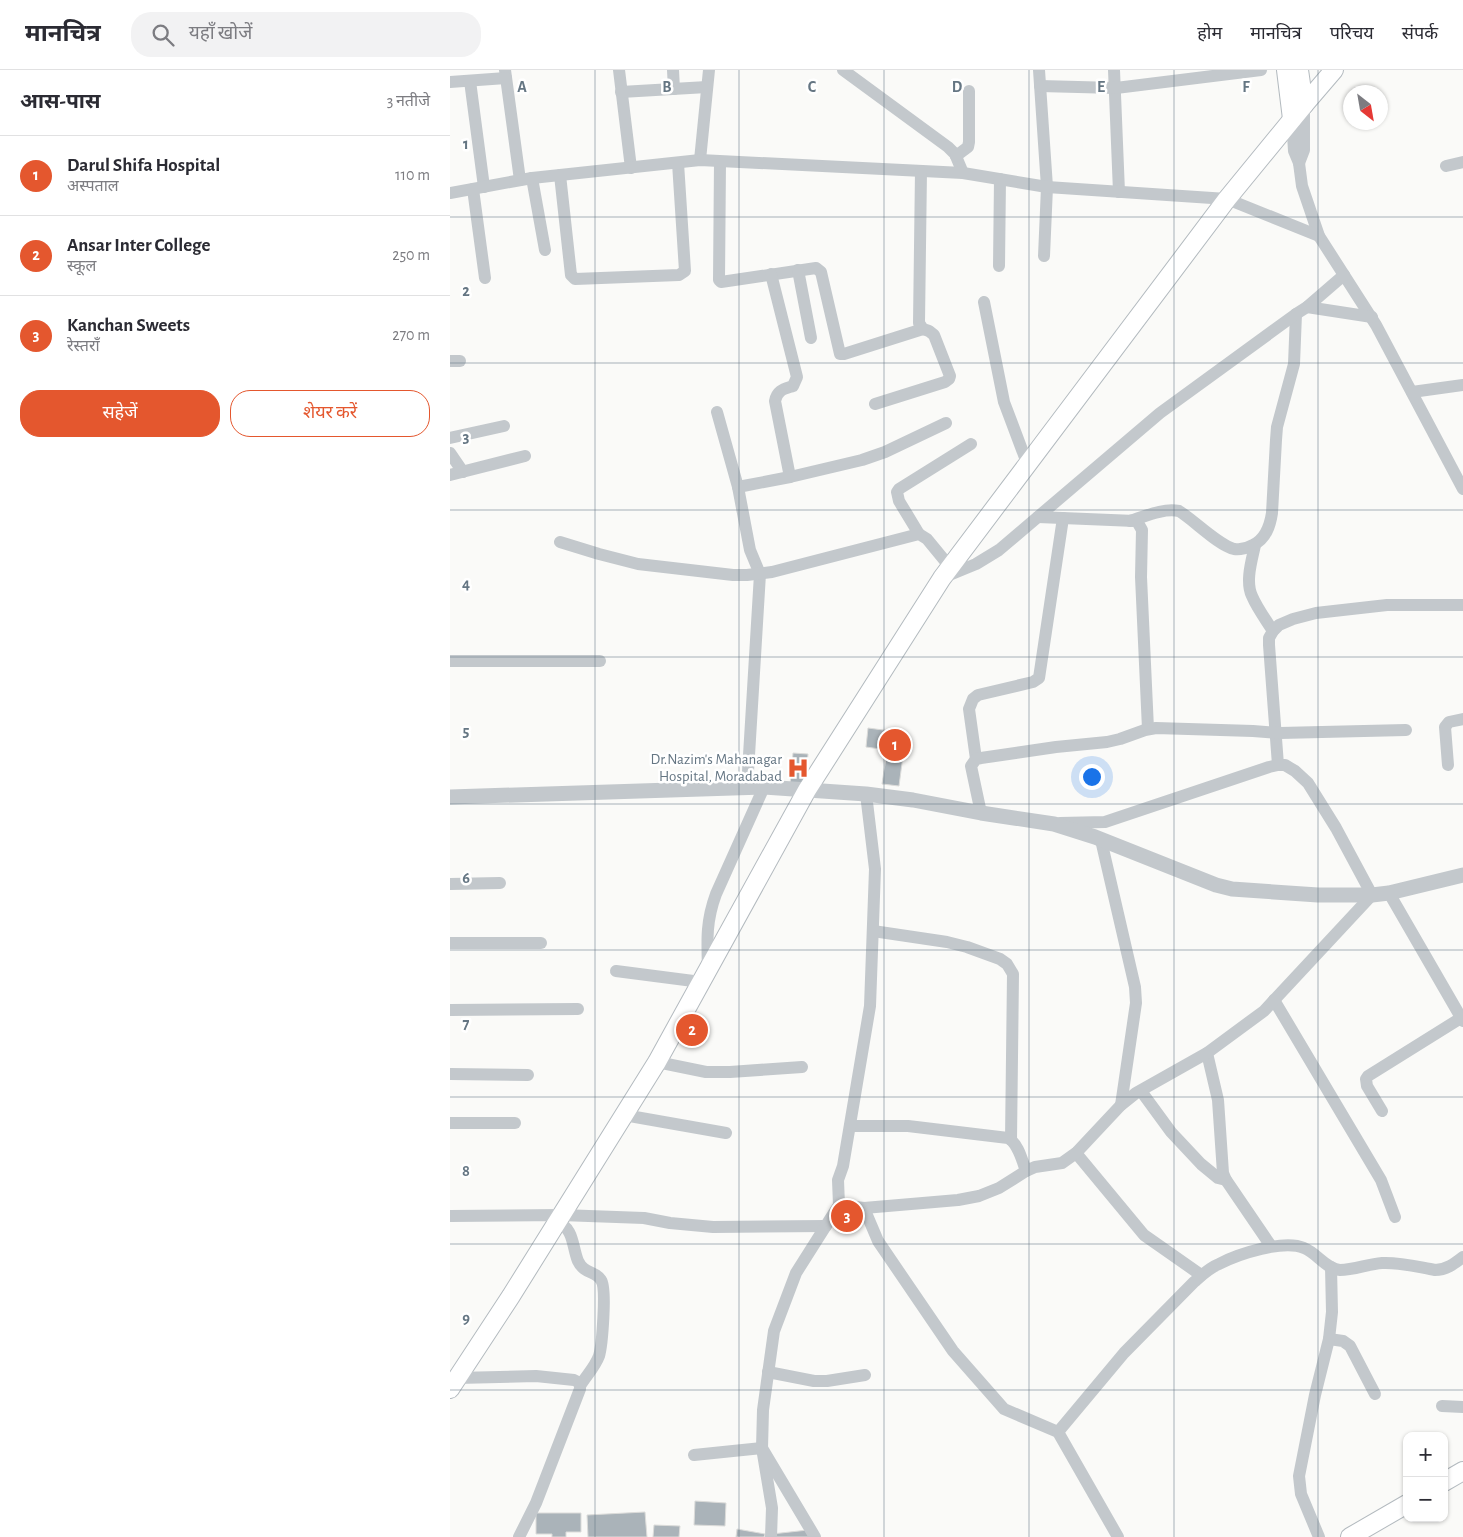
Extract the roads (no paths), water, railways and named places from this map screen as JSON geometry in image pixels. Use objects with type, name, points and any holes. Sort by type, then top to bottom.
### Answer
[{"type":"main road","points":[[1286,70],[1292,119]]},
{"type":"main road","points":[[1299,70],[1304,105]]},
{"type":"main road","points":[[453,1384],[511,1296],[657,1062],[807,790],[946,573],[1227,200],[1334,70]]},
{"type":"main road","points":[[1448,1480],[1463,1471]]},
{"type":"main road","points":[[1350,1537],[1403,1506]]},
{"type":"street","points":[[619,70],[631,168]]},
{"type":"street","points":[[673,70],[674,89]]},
{"type":"street","points":[[700,160],[709,70]]},
{"type":"street","points":[[843,70],[948,147],[956,156],[963,173]]},
{"type":"street","points":[[1039,70],[1047,186],[1044,256]]},
{"type":"street","points":[[1114,70],[1119,192]]},
{"type":"street","points":[[1040,86],[1116,88],[1261,70]]},
{"type":"street","points":[[450,82],[470,81],[506,74],[526,179],[545,250]]},
{"type":"street","points":[[470,81],[485,278]]},
{"type":"street","points":[[622,92],[707,87]]},
{"type":"street","points":[[956,156],[968,147],[970,142],[969,91]]},
{"type":"street","points":[[1299,163],[1304,150],[1304,105]]},
{"type":"street","points":[[1292,119],[1294,151],[1299,163],[1302,186],[1319,236],[1372,318],[1463,489]]},
{"type":"street","points":[[450,194],[526,179],[700,160],[963,173],[1047,186],[1227,200],[1319,236]]},
{"type":"street","points":[[720,162],[719,280],[721,282],[816,268],[821,272],[840,354],[923,329],[934,335],[949,373],[949,379],[945,382],[875,404]]},
{"type":"street","points":[[1446,166],[1463,162]]},
{"type":"street","points":[[560,175],[572,278],[679,275],[685,270],[678,163]]},
{"type":"street","points":[[921,171],[919,323],[923,329]]},
{"type":"street","points":[[999,266],[1000,179]]},
{"type":"street","points":[[798,270],[812,338]]},
{"type":"street","points":[[771,274],[797,377],[793,386],[777,393],[775,401],[790,477]]},
{"type":"street","points":[[971,444],[897,492],[899,501],[919,534],[927,539],[946,573],[976,564],[999,550],[1160,413],[1307,307],[1344,275]]},
{"type":"street","points":[[984,302],[1004,402],[1027,463]]},
{"type":"street","points":[[1307,307],[1372,318]]},
{"type":"street","points":[[1130,521],[1162,511],[1172,510],[1186,515],[1220,542],[1234,549],[1254,545],[1266,534],[1270,526],[1272,513],[1277,427],[1294,364],[1296,314]]},
{"type":"street","points":[[1412,392],[1463,385]]},
{"type":"street","points":[[717,412],[738,487],[750,550],[760,574],[748,788]]},
{"type":"street","points":[[738,487],[862,460],[885,452],[946,423]]},
{"type":"street","points":[[450,438],[504,426]]},
{"type":"street","points":[[450,453],[456,474],[526,456]]},
{"type":"street","points":[[1038,517],[1135,521],[1142,530],[1140,577],[1148,729]]},
{"type":"street","points":[[981,813],[971,766],[976,759],[969,709],[978,695],[1033,682],[1039,678],[1063,518]]},
{"type":"street","points":[[560,542],[638,564],[733,575],[772,572],[919,534]]},
{"type":"street","points":[[1254,545],[1249,582],[1251,596],[1273,631]]},
{"type":"street","points":[[1278,765],[1269,645],[1273,631],[1279,625],[1316,613],[1387,605],[1463,605]]},
{"type":"street","points":[[450,661],[600,661]]},
{"type":"street","points":[[1448,765],[1445,727],[1449,722],[1463,719]]},
{"type":"street","points":[[976,759],[1056,747],[1106,742],[1156,728],[1276,733],[1406,730]]},
{"type":"street","points":[[1054,824],[1105,822],[1278,765],[1284,765],[1295,771],[1308,783],[1321,802],[1372,895]]},
{"type":"street","points":[[616,970],[705,976],[710,911],[764,787]]},
{"type":"street","points":[[450,797],[764,787],[866,794],[1054,824],[1101,840],[1216,885],[1232,889],[1318,895],[1372,895],[1389,893],[1463,874]]},
{"type":"street","points":[[771,1537],[772,1508],[762,1448],[762,1410],[774,1331],[796,1274],[839,1205],[838,1180],[843,1166],[870,1006],[875,869],[866,794]]},
{"type":"street","points":[[1101,840],[1135,987],[1136,1003],[1121,1105]]},
{"type":"street","points":[[450,884],[500,883]]},
{"type":"street","points":[[1382,1111],[1367,1086],[1366,1079],[1368,1076],[1462,1019],[1389,893]]},
{"type":"street","points":[[839,1205],[864,1208],[958,1200],[979,1196],[1000,1188],[1026,1170],[1062,1163],[1076,1154],[1121,1105],[1136,1093],[1207,1053],[1264,1011],[1372,895]]},
{"type":"street","points":[[873,931],[947,942],[967,947],[1000,959],[1010,968],[1013,974],[1012,1140],[1026,1170]]},
{"type":"street","points":[[450,943],[541,943]]},
{"type":"street","points":[[1274,1000],[1381,1180],[1396,1217]]},
{"type":"street","points":[[450,1010],[578,1009]]},
{"type":"street","points":[[1207,1053],[1218,1100],[1223,1174],[1271,1246]]},
{"type":"street","points":[[657,1062],[688,1069],[714,1072],[802,1067]]},
{"type":"street","points":[[450,1074],[528,1075]]},
{"type":"street","points":[[1141,1091],[1171,1132],[1201,1164],[1218,1178],[1226,1180]]},
{"type":"street","points":[[624,1115],[726,1133]]},
{"type":"street","points":[[450,1122],[515,1123]]},
{"type":"street","points":[[850,1126],[908,1126],[1002,1136],[1012,1140]]},
{"type":"street","points":[[1076,1154],[1144,1235],[1202,1275]]},
{"type":"street","points":[[864,1208],[878,1241],[959,1358],[1004,1409],[1058,1432],[1118,1537]]},
{"type":"street","points":[[450,1216],[559,1219],[644,1218],[670,1223],[713,1227],[826,1226]]},
{"type":"street","points":[[520,1537],[536,1503],[580,1386],[598,1358],[600,1350],[604,1288],[602,1280],[597,1275],[583,1268],[578,1261],[569,1230],[559,1219]]},
{"type":"street","points":[[1058,1432],[1124,1353],[1202,1275],[1218,1264],[1271,1246],[1300,1246],[1307,1248],[1331,1267],[1342,1270],[1380,1263],[1442,1270],[1463,1257]]},
{"type":"street","points":[[1319,1537],[1301,1494],[1299,1476],[1314,1395],[1329,1339],[1332,1312],[1331,1267]]},
{"type":"street","points":[[1329,1339],[1343,1341],[1350,1346],[1355,1352],[1375,1394]]},
{"type":"street","points":[[768,1372],[814,1381],[865,1376]]},
{"type":"street","points":[[453,1384],[536,1376],[574,1380],[580,1386]]},
{"type":"street","points":[[1442,1406],[1463,1407]]},
{"type":"street","points":[[694,1455],[762,1448]]},
{"type":"street","points":[[762,1448],[815,1537]]},
{"type":"place","name":"Darul Shifa Hospital","points":[[895,745]]},
{"type":"place","name":"Dr.Nazim's Mahanagar Hospital, Moradabad","points":[[798,768]]},
{"type":"place","name":"Ansar Inter College","points":[[692,1030]]},
{"type":"place","name":"Kanchan Sweets","points":[[847,1216]]}]
